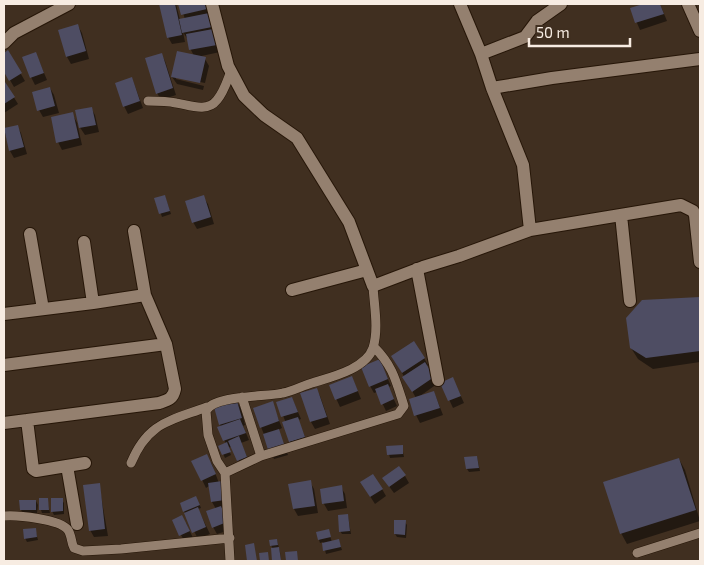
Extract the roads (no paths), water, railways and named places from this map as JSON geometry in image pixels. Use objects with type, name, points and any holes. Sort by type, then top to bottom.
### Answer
[{"type":"street","points":[[4,42],[14,33],[69,4]]},
{"type":"street","points":[[212,4],[220,38],[231,71],[244,96],[264,115],[297,138],[349,222],[373,286],[530,230],[681,205],[690,209],[695,215],[700,262]]},
{"type":"street","points":[[460,4],[523,165],[530,230]]},
{"type":"street","points":[[481,54],[525,37],[537,21],[561,4]]},
{"type":"street","points":[[688,4],[700,31]]},
{"type":"street","points":[[492,88],[552,78],[700,59]]},
{"type":"street","points":[[620,215],[630,301]]},
{"type":"street","points":[[4,424],[158,403],[169,400],[173,396],[175,389],[166,344],[145,295],[134,231]]},
{"type":"street","points":[[30,234],[43,309]]},
{"type":"street","points":[[84,242],[93,304]]},
{"type":"street","points":[[292,290],[367,270]]},
{"type":"street","points":[[417,270],[438,380]]},
{"type":"street","points":[[4,314],[93,304],[145,295]]},
{"type":"street","points":[[4,365],[166,344]]},
{"type":"street","points":[[27,420],[34,470],[85,463]]},
{"type":"street","points":[[67,466],[77,524]]},
{"type":"lane","points":[[148,101],[175,102],[204,107],[211,105],[224,89],[231,71]]},
{"type":"lane","points":[[131,462],[143,439],[151,431],[164,423],[212,404],[242,397],[282,393],[347,371],[359,364],[370,355],[374,347],[376,327],[373,286]]},
{"type":"lane","points":[[225,474],[261,456],[398,414],[404,406],[394,373],[386,359],[374,347]]},
{"type":"lane","points":[[242,397],[261,456]]},
{"type":"lane","points":[[208,407],[206,411],[208,436],[217,461],[225,474],[230,561]]},
{"type":"lane","points":[[4,516],[34,518],[59,524],[69,532],[74,548],[82,551],[188,544],[230,538]]},
{"type":"lane","points":[[637,553],[700,533]]}]
